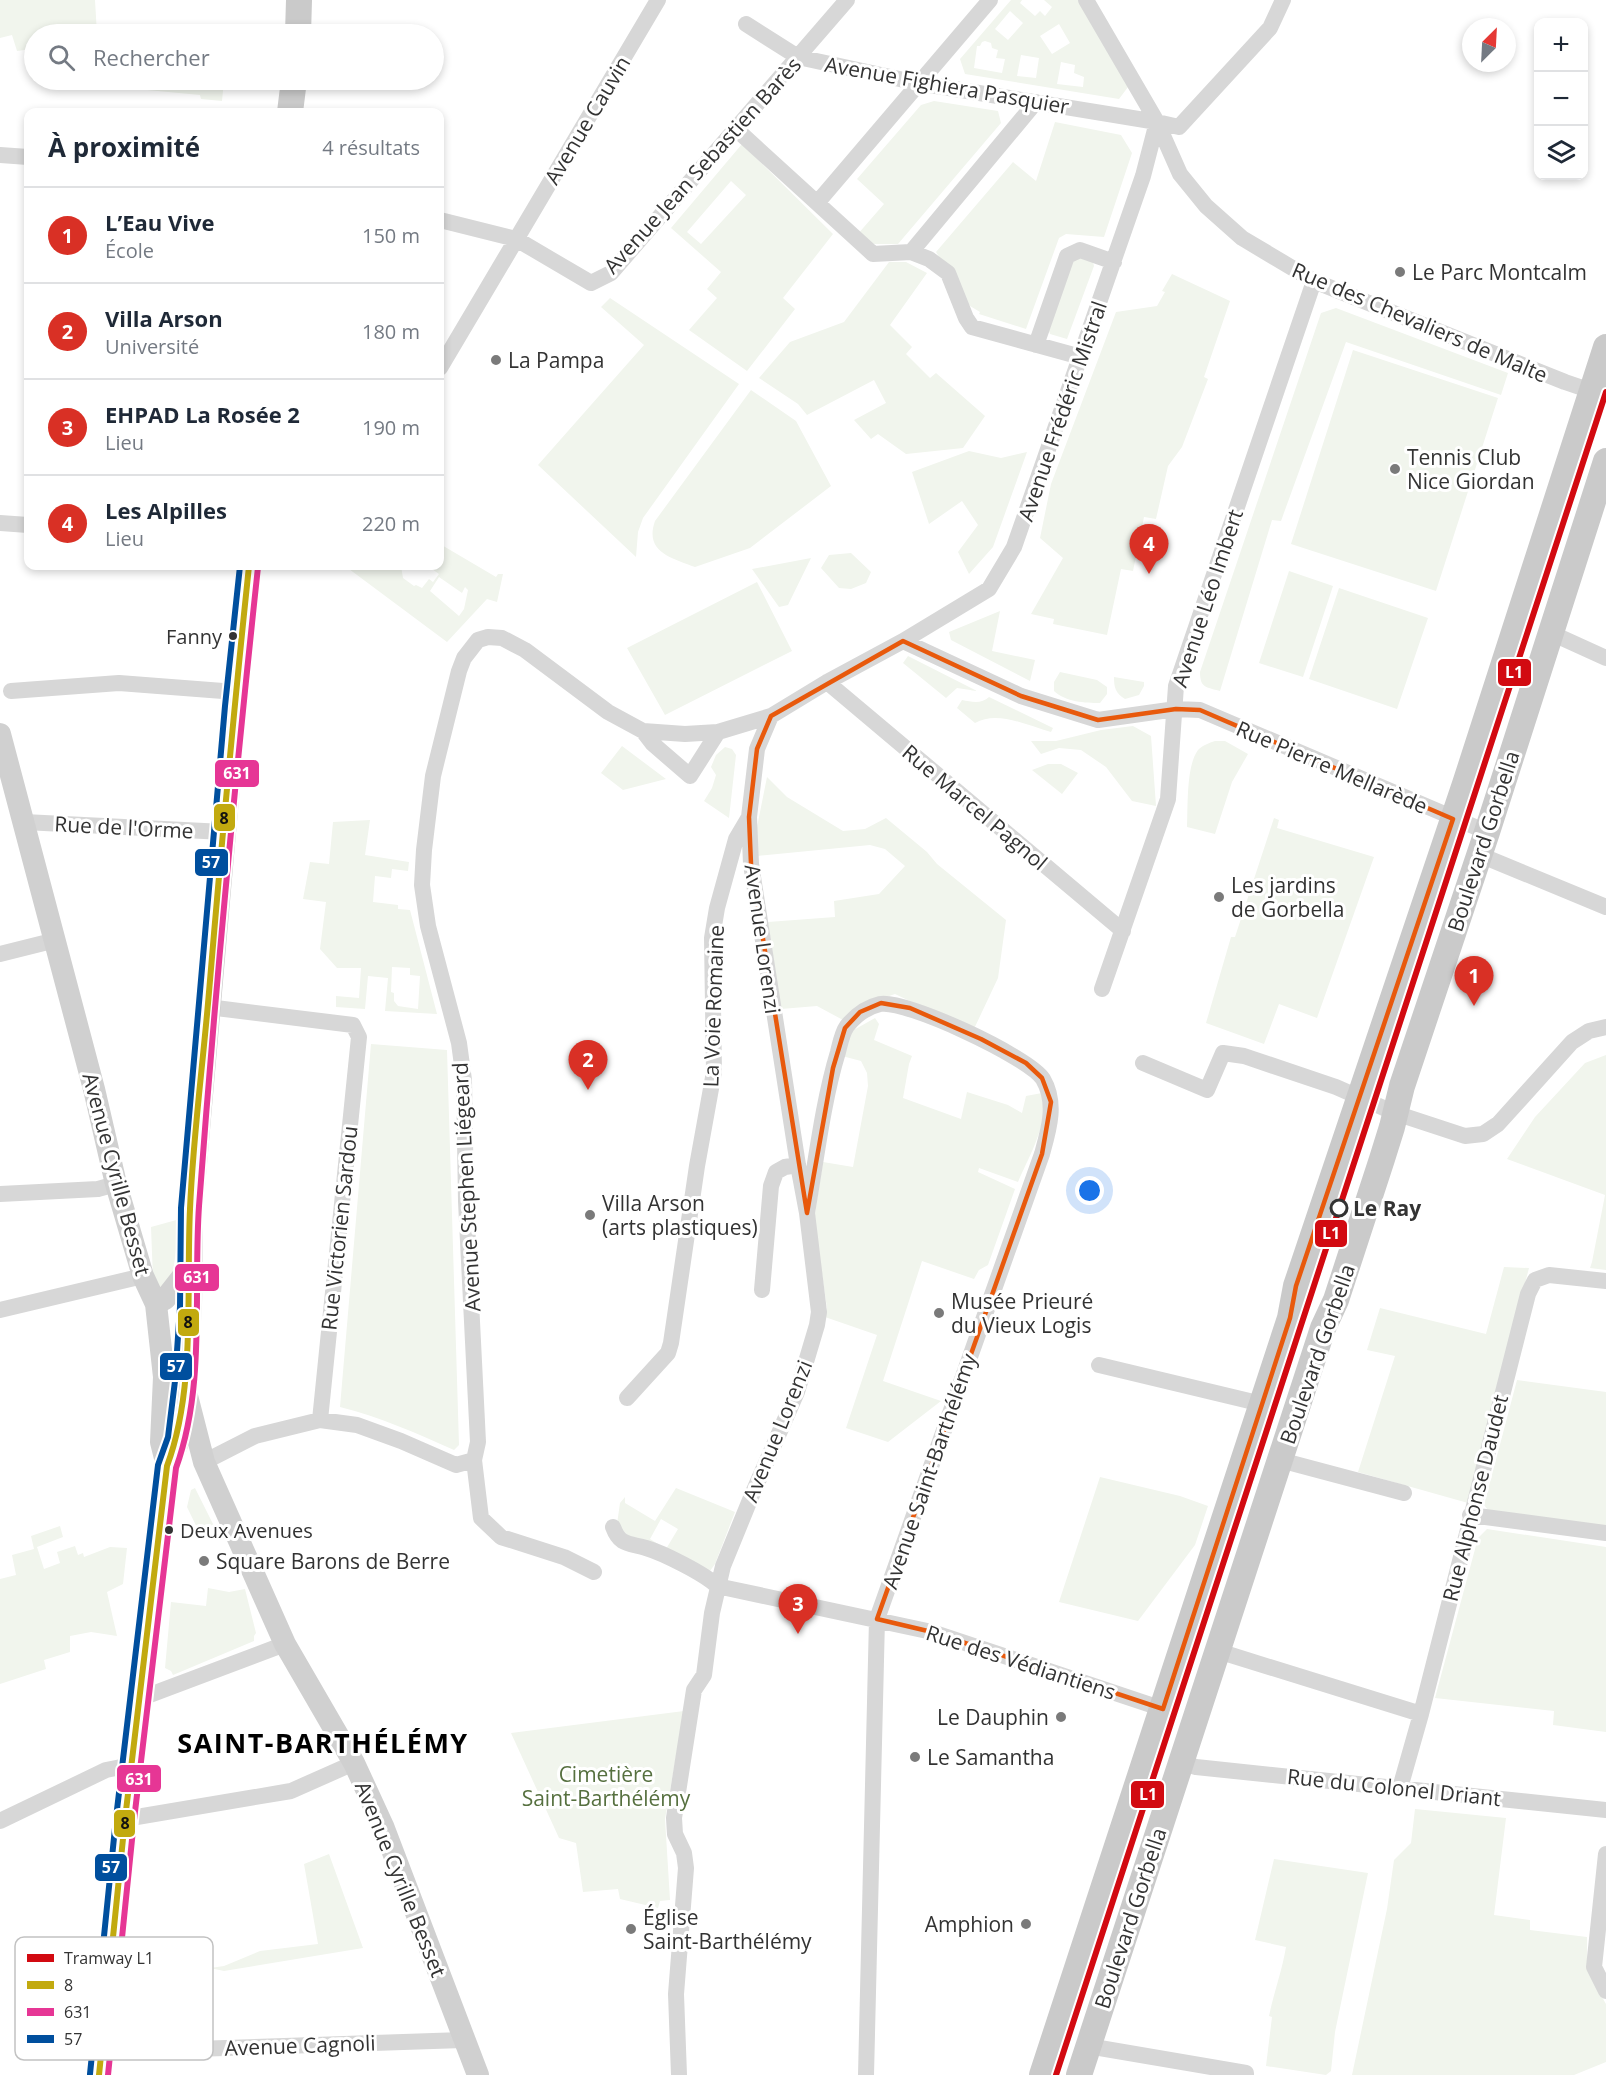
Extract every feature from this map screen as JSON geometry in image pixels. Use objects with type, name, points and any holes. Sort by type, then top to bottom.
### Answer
[{"type":"main road","points":[[299,24],[300,0]]},
{"type":"main road","points":[[290,108],[293,90]]},
{"type":"main road","name":"Boulevard Gorbella","points":[[1042,2075],[1290,1318],[1298,1280],[1598,393],[1606,347]]},
{"type":"main road","name":"Boulevard Gorbella","points":[[1079,2075],[1323,1328],[1336,1300],[1392,1127],[1402,1086],[1484,844],[1606,461]]},
{"type":"main road","points":[[113,1937],[131,1765],[170,1456],[177,1439],[184,1382],[190,1267],[190,1209],[249,570]]},
{"type":"street","name":"Avenue Cauvin","points":[[444,361],[658,0]]},
{"type":"street","name":"Avenue Jean Sebastien Barès","points":[[444,221],[516,239],[591,283],[610,273],[847,0]]},
{"type":"street","points":[[817,202],[990,0]]},
{"type":"street","points":[[1086,0],[1157,122]]},
{"type":"street","name":"Avenue Fighiera Pasquier","points":[[746,24],[798,57],[918,83],[1179,127],[1270,28],[1283,0]]},
{"type":"street","points":[[911,252],[1036,102]]},
{"type":"street","name":"Avenue Frédéric Mistral","points":[[771,716],[989,589],[1014,547],[1143,176],[1157,122]]},
{"type":"street","name":"Rue des Chevaliers de Malte","points":[[1157,122],[1180,174],[1206,206],[1242,238],[1314,281],[1598,393]]},
{"type":"street","points":[[736,129],[873,254],[911,252],[928,259],[948,273],[966,318],[972,327],[1081,357]]},
{"type":"street","points":[[0,155],[24,157]]},
{"type":"street","points":[[1035,345],[1067,256],[1080,250],[1114,262]]},
{"type":"street","name":"Avenue Léo Imbert","points":[[1102,989],[1168,799],[1176,686],[1314,281]]},
{"type":"street","points":[[0,523],[24,525]]},
{"type":"street","points":[[1551,633],[1606,658]]},
{"type":"street","name":"Avenue Stephen Liégeard","points":[[594,1572],[564,1557],[501,1537],[481,1518],[474,1460],[478,1442],[466,1201],[464,1080],[459,1043],[428,926],[422,885],[433,776],[464,658],[478,640],[488,637],[502,638],[525,650],[608,712],[644,731],[685,734],[718,732],[771,716]]},
{"type":"street","name":"Rue Pierre Mellarède","points":[[903,641],[1021,696],[1098,720],[1176,709],[1200,710],[1453,819],[1484,844],[1606,907]]},
{"type":"street","name":"Rue Marcel Pagnol","points":[[827,682],[1123,931]]},
{"type":"street","points":[[11,692],[118,683],[236,692]]},
{"type":"street","name":"Avenue Lorenzi","points":[[680,2075],[676,1994],[686,1868],[684,1853],[675,1834],[674,1818],[694,1690],[704,1675],[717,1586],[752,1495],[797,1392],[818,1325],[819,1312],[807,1213],[751,864],[749,817],[757,749],[771,716]]},
{"type":"street","points":[[644,731],[653,744],[690,776],[718,732]]},
{"type":"street","name":"Avenue Cyrille Besset","points":[[0,734],[56,940],[116,1184],[143,1276],[156,1304],[164,1377],[161,1442],[170,1456]]},
{"type":"street","name":"La Voie Romaine","points":[[627,1398],[668,1353],[671,1343],[697,1166],[714,1072],[712,938],[717,908],[736,839],[749,817]]},
{"type":"street","name":"Rue de l'Orme","points":[[24,822],[224,832]]},
{"type":"street","points":[[0,954],[56,940]]},
{"type":"street","name":"Avenue Saint-Barthélémy","points":[[807,1213],[833,1068],[845,1028],[860,1012],[882,1003],[910,1008],[981,1039],[1026,1063],[1042,1078],[1051,1101],[1050,1125],[1042,1154],[877,1619],[866,2075]]},
{"type":"street","name":"Rue Victorien Sardou","points":[[208,1006],[353,1025],[359,1037],[320,1420]]},
{"type":"street","points":[[1143,1063],[1208,1090],[1223,1053],[1244,1056],[1359,1096],[1395,1113],[1466,1137],[1483,1134],[1498,1124],[1572,1042],[1588,1031],[1606,1027]]},
{"type":"street","points":[[762,1290],[771,1186],[776,1172],[785,1167],[798,1165]]},
{"type":"street","points":[[0,1194],[98,1189],[116,1184]]},
{"type":"street","points":[[156,1304],[165,1299],[190,1267]]},
{"type":"street","name":"Rue Alphonse Daudet","points":[[1400,1788],[1528,1294],[1535,1280],[1549,1275],[1606,1281]]},
{"type":"street","points":[[0,1310],[143,1276]]},
{"type":"street","points":[[1099,1365],[1262,1404]]},
{"type":"street","name":"Avenue Cyrille Besset","points":[[184,1382],[204,1462],[285,1644],[354,1764],[383,1826],[478,2075]]},
{"type":"street","points":[[170,1456],[204,1462],[255,1436],[320,1420],[357,1425],[401,1440],[456,1465],[474,1460]]},
{"type":"street","points":[[1280,1460],[1404,1493]]},
{"type":"street","points":[[1470,1515],[1606,1533]]},
{"type":"street","points":[[613,1527],[617,1537],[633,1546],[646,1548],[708,1577],[717,1586]]},
{"type":"street","name":"Rue des Védiantiens","points":[[717,1586],[932,1632],[1163,1709]]},
{"type":"street","points":[[139,1699],[285,1644]]},
{"type":"street","points":[[1218,1651],[1421,1714]]},
{"type":"street","name":"Rue du Colonel Driant","points":[[1182,1763],[1196,1767],[1606,1810]]},
{"type":"street","points":[[125,1819],[291,1791],[354,1764]]},
{"type":"street","points":[[0,1821],[106,1770],[131,1765]]},
{"type":"street","points":[[1606,1854],[1593,1967],[1606,1991]]},
{"type":"street","name":"Avenue Cagnoli","points":[[213,2056],[463,2040]]},
{"type":"street","points":[[1088,2046],[1246,2074]]},
{"type":"street","name":"Avenue Cagnoli","points":[[100,2063],[147,2060]]},
{"type":"highlighted area","points":[[903,641],[1021,696],[1098,720],[1176,709],[1200,710],[1453,819],[1296,1286],[1290,1318],[1163,1709],[932,1632],[877,1619],[1042,1154],[1051,1102],[1042,1078],[1026,1063],[981,1039],[910,1008],[881,1003],[860,1012],[845,1028],[833,1068],[807,1213],[751,864],[749,817],[757,749],[771,716]]},
{"type":"green space","points":[[0,0],[95,0],[96,24],[24,24],[24,50],[17,51],[12,35],[0,38]]},
{"type":"green space","points":[[1011,0],[1022,0],[1020,3],[1035,16],[1040,11],[1045,16],[1052,7],[1044,0],[1078,0],[1128,87],[1119,99],[965,74],[960,59]],"holes":[[[1010,11],[1023,23],[1008,40],[995,29]],[[1059,24],[1070,43],[1052,54],[1040,36]],[[982,42],[991,43],[992,48],[998,50],[996,58],[1005,59],[1002,73],[974,68],[977,46],[980,46]],[[1021,55],[1039,58],[1036,78],[1017,76]],[[1061,62],[1075,65],[1074,73],[1084,77],[1083,87],[1057,84]]]},
{"type":"green space","points":[[147,90],[223,90],[222,101],[201,99],[200,95]]},
{"type":"green space","points":[[934,101],[998,111],[1001,123],[898,244],[867,244],[857,235],[884,204],[857,179],[921,105]]},
{"type":"green space","points":[[1055,122],[1121,135],[1132,153],[1104,237],[1066,234],[1059,238],[1026,329],[979,314],[980,312],[970,306],[936,252],[1013,162],[1036,181]]},
{"type":"green space","points":[[742,144],[833,234],[783,298],[795,309],[747,371],[689,330],[717,298],[707,289],[721,272],[671,228]],"holes":[[[731,181],[746,195],[701,244],[687,232]]]},
{"type":"green space","points":[[1079,257],[1093,262],[1094,266],[1067,339],[1050,334],[1048,328],[1073,259]]},
{"type":"green space","points":[[889,262],[906,262],[927,273],[890,325],[912,347],[906,354],[930,378],[936,373],[985,416],[963,448],[906,454],[878,434],[871,439],[854,420],[886,403],[874,380],[807,415],[798,404],[759,378],[790,342],[844,322]]},
{"type":"green space","points":[[1172,274],[1230,301],[1204,377],[1208,379],[1182,447],[1168,466],[1156,519],[1144,517],[1133,571],[1121,569],[1107,635],[1053,624],[1054,619],[1031,614],[1063,558],[1040,538],[1051,484],[1116,312],[1157,306],[1165,292],[1162,291]]},
{"type":"green space","points":[[610,298],[739,384],[643,518],[638,532],[636,557],[538,465],[644,345],[601,307]]},
{"type":"green space","points":[[1336,308],[1508,373],[1501,395],[1346,342],[1281,521],[1272,520],[1220,691],[1203,684],[1200,672],[1321,313]]},
{"type":"green space","name":"Tennis Club Nice Giordan","points":[[1353,350],[1498,398],[1436,591],[1291,544]]},
{"type":"green space","points":[[751,390],[796,421],[831,486],[750,548],[695,567],[669,557],[657,547],[653,540],[655,521]]},
{"type":"green space","points":[[969,451],[1001,458],[1027,452],[993,547],[969,574],[958,552],[978,525],[962,501],[929,524],[912,472]]},
{"type":"green space","points":[[444,546],[496,577],[498,574],[503,574],[497,602],[487,599],[447,642],[350,570],[402,570],[403,578],[414,586],[422,588],[429,579],[433,582],[439,574],[433,570],[444,570]],"holes":[[[439,577],[462,593],[465,587],[468,590],[464,609],[459,616],[430,591]]]},
{"type":"green space","points":[[851,553],[871,572],[866,583],[851,589],[839,588],[821,568],[829,555]]},
{"type":"green space","points":[[811,558],[788,605],[779,607],[752,569]]},
{"type":"green space","points":[[1289,571],[1333,586],[1303,677],[1259,663]]},
{"type":"green space","points":[[757,582],[792,651],[665,715],[627,648]]},
{"type":"green space","points":[[1339,588],[1428,618],[1397,709],[1309,679]]},
{"type":"green space","points":[[1000,611],[992,651],[1035,660],[1030,681],[951,640],[949,632]]},
{"type":"green space","points":[[908,656],[977,691],[957,688],[946,698],[903,663]]},
{"type":"green space","points":[[1060,672],[1097,680],[1107,687],[1107,694],[1100,703],[1064,698],[1054,691],[1054,682]]},
{"type":"green space","points":[[1114,677],[1144,682],[1144,686],[1139,695],[1125,699],[1116,690]]},
{"type":"green space","points":[[989,697],[1053,728],[1051,732],[1003,719],[984,719],[975,723],[957,708],[962,700],[980,702]]},
{"type":"green space","points":[[1133,726],[1151,736],[1156,806],[1132,801],[1106,767],[1081,750],[1059,748],[1041,754],[1031,741],[1056,741],[1101,730]]},
{"type":"green space","points":[[1215,741],[1225,741],[1248,754],[1232,782],[1215,834],[1187,827],[1191,766],[1198,750]]},
{"type":"green space","points":[[622,746],[666,779],[623,790],[601,773]]},
{"type":"green space","points":[[725,747],[732,749],[736,755],[729,818],[704,801],[712,788],[716,775],[711,767],[716,755]]},
{"type":"green space","points":[[1048,764],[1061,764],[1078,773],[1062,794],[1032,770]]},
{"type":"green space","points":[[767,777],[787,797],[843,831],[865,829],[886,818],[927,852],[937,864],[1006,920],[998,978],[973,1031],[895,994],[877,1000],[843,1020],[817,1006],[781,1009],[768,922],[835,917],[834,901],[879,894],[905,866],[885,849],[870,845],[757,856],[754,842]]},
{"type":"green space","points":[[1274,818],[1279,820],[1277,828],[1374,857],[1317,1018],[1279,1004],[1264,1044],[1206,1023],[1231,937],[1235,937]]},
{"type":"green space","points":[[370,820],[365,855],[409,862],[408,871],[392,869],[391,878],[375,876],[373,902],[398,905],[398,909],[410,910],[437,1014],[385,1011],[388,978],[368,976],[365,1009],[336,1007],[336,996],[359,998],[361,968],[337,968],[320,949],[326,902],[303,899],[310,862],[329,864],[333,822]],"holes":[[[392,967],[410,968],[410,975],[420,976],[418,1009],[398,1006],[394,1001],[394,993],[391,992]]]},
{"type":"green space","points":[[875,1018],[879,1024],[874,1040],[912,1056],[903,1098],[961,1119],[967,1092],[1008,1105],[1022,1113],[1026,1096],[1042,1093],[1043,1105],[1041,1127],[1018,1182],[979,1168],[978,1172],[1015,1189],[988,1265],[979,1270],[974,1279],[922,1261],[883,1381],[941,1401],[888,1442],[846,1428],[877,1335],[825,1317],[827,1308],[814,1220],[823,1162],[853,1167],[868,1086],[867,1073],[861,1061],[842,1056],[852,1031]]},
{"type":"green space","points":[[371,1044],[447,1050],[459,1445],[454,1450],[384,1421],[340,1407]]},
{"type":"green space","points":[[1606,1055],[1606,1270],[1590,1268],[1605,1195],[1507,1159],[1535,1117],[1585,1063]]},
{"type":"green space","points":[[180,1219],[172,1281],[164,1291],[153,1279],[151,1227]]},
{"type":"green space","points":[[1504,1267],[1529,1268],[1468,1503],[1358,1472],[1395,1356],[1367,1350],[1380,1308],[1486,1334]]},
{"type":"green space","points":[[1517,1380],[1606,1392],[1606,1529],[1491,1514],[1484,1505]]},
{"type":"green space","points":[[1100,1477],[1180,1496],[1208,1506],[1195,1545],[1138,1621],[1059,1602]]},
{"type":"green space","points":[[195,1488],[218,1534],[215,1539],[202,1538],[187,1507],[191,1490]]},
{"type":"green space","points":[[676,1488],[735,1512],[715,1564],[710,1571],[635,1543],[617,1524],[620,1503],[625,1497],[625,1503],[655,1521]],"holes":[[[661,1519],[678,1529],[666,1549],[650,1539]]]},
{"type":"green space","points":[[60,1526],[63,1537],[37,1547],[44,1569],[60,1563],[57,1552],[75,1546],[78,1555],[83,1553],[84,1557],[110,1547],[127,1548],[123,1584],[107,1592],[117,1636],[91,1632],[70,1636],[70,1652],[44,1660],[46,1669],[0,1684],[0,1579],[16,1575],[12,1555],[34,1549],[31,1536]]},
{"type":"green space","points":[[1487,1529],[1606,1547],[1606,1732],[1553,1725],[1554,1711],[1435,1698],[1478,1538]]},
{"type":"green space","points":[[208,1588],[229,1592],[245,1589],[256,1633],[254,1641],[173,1675],[165,1668],[171,1602],[206,1606]]},
{"type":"green space","name":"Cimetière Saint-Barthélémy","points":[[684,1711],[665,1819],[670,1900],[660,1901],[658,1908],[620,1899],[618,1889],[583,1892],[576,1843],[559,1838],[511,1733]]},
{"type":"green space","points":[[1415,1809],[1506,1818],[1494,1915],[1530,1920],[1530,1930],[1587,1937],[1587,1963],[1596,1987],[1606,2004],[1606,2062],[1574,2075],[1352,2075],[1387,1909],[1394,1860],[1411,1843]]},
{"type":"green space","points":[[329,1854],[363,1948],[224,1971],[213,1969],[260,1951],[318,1944],[304,1864]]},
{"type":"green space","points":[[1274,1859],[1368,1873],[1335,2032],[1331,2071],[1326,2075],[1266,2066],[1272,2017],[1269,2016],[1286,1947],[1255,1940]]},
{"type":"tram line","name":"L1","points":[[1056,2075],[1606,392]]},
{"type":"transit line","name":"57","points":[[104,1937],[158,1465],[168,1437],[175,1381],[180,1307],[181,1208],[225,706],[240,570]]},
{"type":"transit line","name":"8","points":[[113,1937],[167,1466],[176,1436],[186,1372],[193,1155],[249,570]]},
{"type":"transit line","name":"631","points":[[122,1937],[176,1468],[185,1436],[195,1372],[199,1206],[205,1126],[258,570]]},
{"type":"transit line","name":"57","points":[[90,2074],[91,2060]]},
{"type":"transit line","name":"8","points":[[99,2075],[101,2060]]},
{"type":"transit line","name":"631","points":[[108,2075],[110,2060]]},
{"type":"place","name":"Le Parc Montcalm","points":[[1400,272]]},
{"type":"place","name":"La Pampa","points":[[496,360]]},
{"type":"place","name":"Tennis Club Nice Giordan","points":[[1395,469]]},
{"type":"place","name":"Les Alpilles","points":[[1149,574]]},
{"type":"place","name":"Fanny","points":[[233,636]]},
{"type":"place","name":"Les jardins de Gorbella","points":[[1219,897]]},
{"type":"place","name":"L’Eau Vive","points":[[1474,1006]]},
{"type":"place","name":"Villa Arson","points":[[588,1090]]},
{"type":"place","name":"Le Ray","points":[[1339,1208]]},
{"type":"place","name":"Villa Arson (arts plastiques)","points":[[590,1215]]},
{"type":"place","name":"Musée Prieuré du Vieux Logis","points":[[939,1313]]},
{"type":"place","name":"Deux Avenues","points":[[169,1530]]},
{"type":"place","name":"Square Barons de Berre","points":[[204,1561]]},
{"type":"place","name":"EHPAD La Rosée 2","points":[[798,1634]]},
{"type":"place","name":"Le Dauphin","points":[[1061,1717]]},
{"type":"place","name":"Le Samantha","points":[[915,1757]]},
{"type":"place","name":"Amphion","points":[[1026,1924]]},
{"type":"place","name":"Église Saint-Barthélémy","points":[[631,1929]]},
{"type":"district","name":"SAINT-BARTHÉLÉMY","points":[[323,1742]]}]
